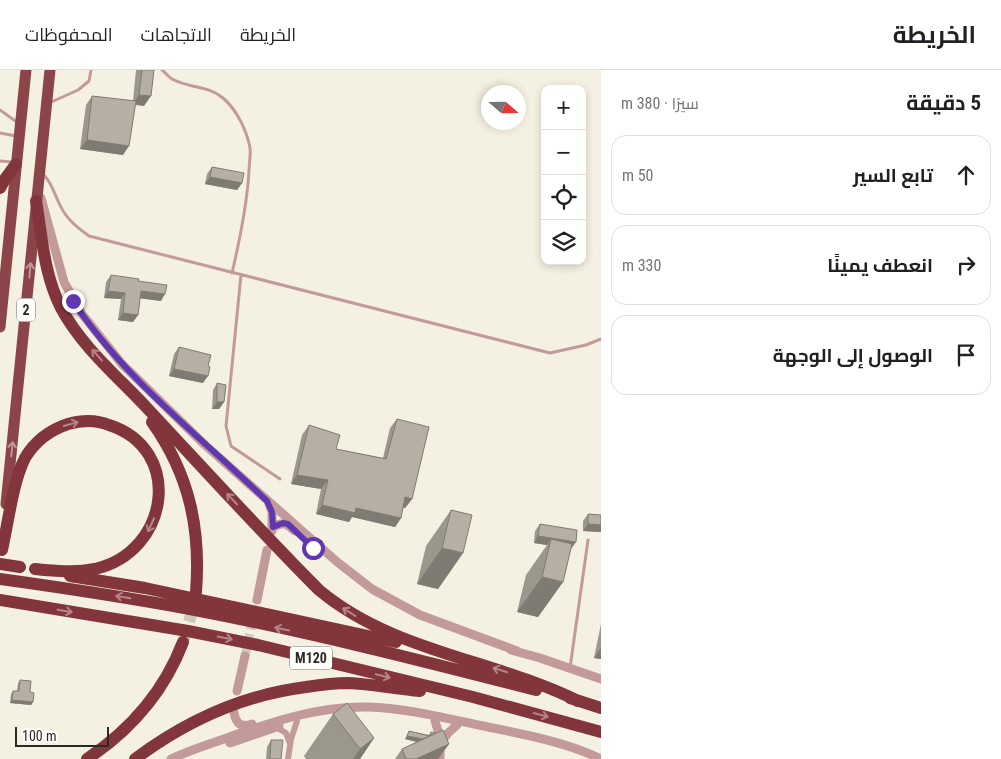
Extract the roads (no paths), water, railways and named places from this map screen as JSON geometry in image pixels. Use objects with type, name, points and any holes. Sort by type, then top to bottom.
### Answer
[{"type":"highway","name":"2","points":[[0,327],[26,70]]},
{"type":"highway","name":"2","points":[[0,566],[50,70]]},
{"type":"highway","points":[[0,188],[16,163]]},
{"type":"highway","points":[[36,201],[45,258],[54,293],[61,307],[76,331],[159,432],[183,478],[195,524],[198,557],[196,592]]},
{"type":"highway","points":[[111,372],[319,590],[360,618],[389,633],[437,651]]},
{"type":"highway","points":[[2,550],[18,474],[35,444],[48,433],[60,427],[78,422],[100,422],[114,426],[126,433],[145,450],[158,480],[157,512],[148,532],[123,557],[102,567],[69,572],[35,569]]},
{"type":"highway","points":[[0,566],[35,569],[145,588],[437,651],[541,684],[578,701]]},
{"type":"highway","name":"M120","points":[[0,579],[96,593],[197,611],[379,650],[601,708]]},
{"type":"highway","name":"M120","points":[[0,600],[188,631],[258,645],[473,697],[601,732]]},
{"type":"highway","points":[[87,759],[124,732],[150,703],[170,673],[183,642]]},
{"type":"highway","points":[[135,759],[160,740],[215,711],[254,697],[286,689],[347,683],[473,697]]},
{"type":"street","points":[[38,186],[64,282],[82,314],[122,364],[205,445],[347,570],[381,594],[432,620],[517,650]]},
{"type":"street","points":[[267,501],[272,512],[273,529],[283,523],[288,524],[345,576],[374,596],[404,613],[451,632],[517,650],[601,679]]},
{"type":"street","points":[[257,600],[267,550]]},
{"type":"street","points":[[237,691],[245,656]]},
{"type":"street","points":[[171,759],[260,725],[329,709],[366,707],[394,709],[532,736],[576,748],[601,759]]},
{"type":"street","points":[[234,712],[237,721],[241,725],[260,725]]},
{"type":"street","points":[[185,759],[297,721],[333,714],[368,712],[396,714],[457,725],[531,741],[587,759]]},
{"type":"street","points":[[288,759],[297,721]]},
{"type":"street","points":[[435,721],[441,742],[440,759]]},
{"type":"street","points":[[441,742],[457,725]]},
{"type":"street","points":[[276,727],[286,733],[290,745]]},
{"type":"lane","points":[[46,105],[78,90],[88,81],[91,70]]},
{"type":"lane","points":[[162,70],[172,79],[184,84],[203,87],[222,98],[236,114],[246,135],[250,149],[248,182],[240,240],[232,273]]},
{"type":"lane","points":[[0,110],[20,131]]},
{"type":"lane","points":[[0,133],[20,131]]},
{"type":"lane","points":[[0,161],[16,163]]},
{"type":"lane","points":[[39,170],[50,180],[60,206],[72,224],[89,236],[550,353],[601,340]]},
{"type":"lane","points":[[241,275],[226,426],[227,435],[231,446],[280,479]]},
{"type":"lane","points":[[570,668],[588,540]]},
{"type":"tunnel","points":[[245,656],[257,600]]},
{"type":"tunnel","points":[[184,639],[195,601]]}]
